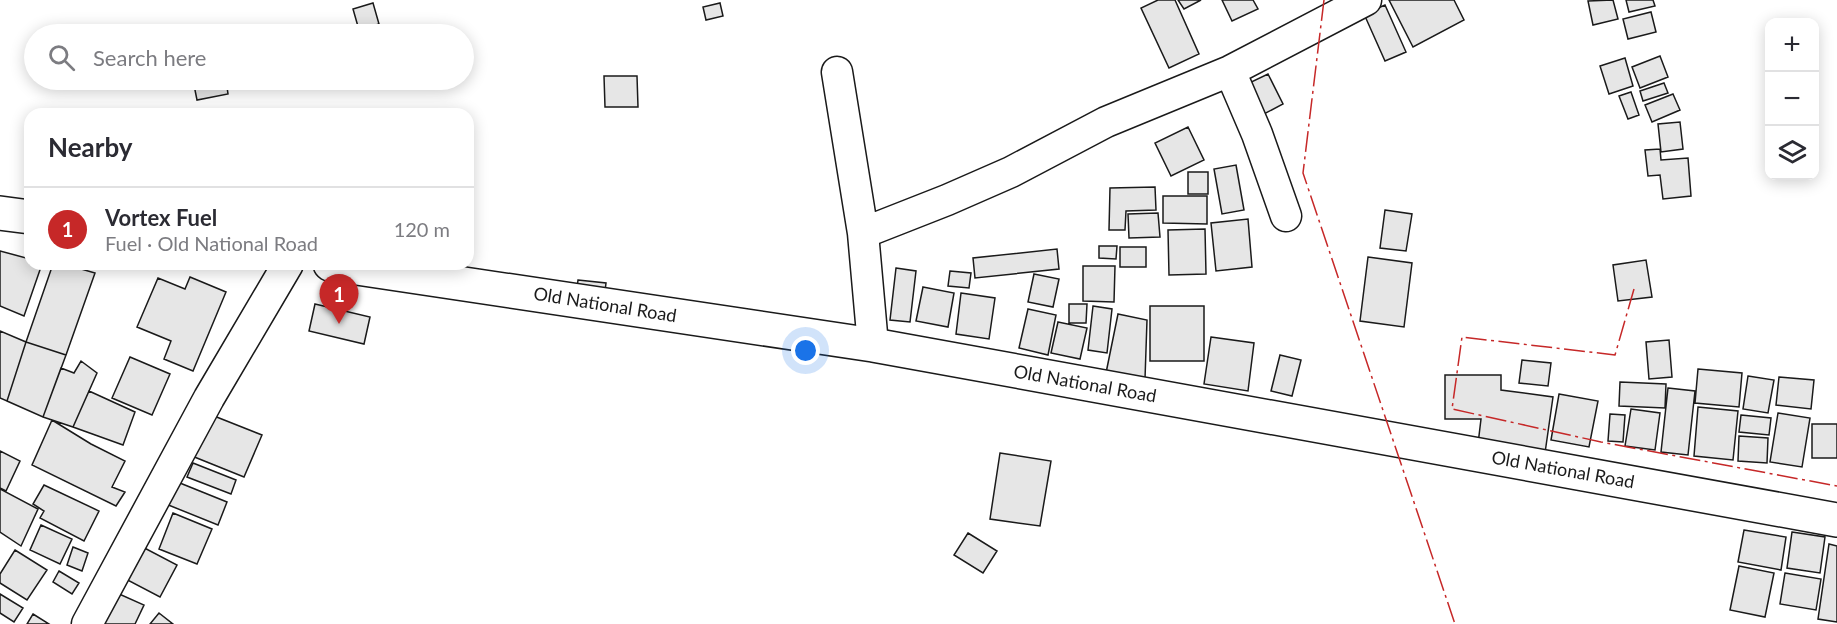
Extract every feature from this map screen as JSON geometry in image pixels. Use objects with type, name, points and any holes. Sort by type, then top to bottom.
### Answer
[{"type":"main road","points":[[0,213],[24,216]]},
{"type":"main road","name":"Old National Road","points":[[370,270],[873,345],[1837,520]]},
{"type":"street","points":[[863,233],[1011,172],[1106,122],[1230,71],[1366,0]]},
{"type":"street","points":[[1230,71],[1257,134],[1286,216]]},
{"type":"street","points":[[837,72],[863,233],[873,345]]},
{"type":"street","points":[[87,624],[209,398],[284,270]]},
{"type":"building","points":[[1158,0],[1175,0],[1199,54],[1169,68],[1141,8]]},
{"type":"building","points":[[1178,0],[1201,0],[1184,9]]},
{"type":"building","points":[[1222,0],[1253,0],[1258,9],[1232,21]]},
{"type":"building","points":[[1389,0],[1454,0],[1464,20],[1413,47]]},
{"type":"building","points":[[1613,0],[1618,19],[1593,25],[1588,1]]},
{"type":"building","points":[[1626,0],[1653,0],[1655,6],[1629,12]]},
{"type":"building","points":[[373,3],[379,24],[357,24],[353,9]]},
{"type":"building","points":[[720,3],[723,16],[706,20],[703,7]]},
{"type":"building","points":[[1385,5],[1406,52],[1385,61],[1364,14]]},
{"type":"building","points":[[1651,12],[1656,32],[1628,39],[1623,19]]},
{"type":"building","points":[[1660,56],[1668,77],[1640,88],[1632,67]]},
{"type":"building","points":[[1625,58],[1633,86],[1609,94],[1600,66]]},
{"type":"building","points":[[1268,74],[1283,104],[1262,115],[1247,84]]},
{"type":"building","points":[[604,76],[637,76],[638,107],[605,107]]},
{"type":"building","points":[[1664,83],[1668,93],[1643,101],[1640,91]]},
{"type":"building","points":[[195,90],[227,90],[228,94],[197,100]]},
{"type":"building","points":[[1631,92],[1639,115],[1628,119],[1619,96]]},
{"type":"building","points":[[1673,94],[1680,110],[1652,122],[1645,105]]},
{"type":"building","points":[[1680,122],[1683,149],[1661,152],[1658,124]]},
{"type":"building","points":[[1188,127],[1204,160],[1171,176],[1155,143]]},
{"type":"building","points":[[1660,149],[1661,160],[1688,158],[1691,196],[1663,199],[1660,175],[1648,176],[1645,150]]},
{"type":"building","points":[[1236,165],[1244,210],[1222,214],[1214,169]]},
{"type":"building","points":[[1188,172],[1208,172],[1208,194],[1188,194]]},
{"type":"building","points":[[1155,187],[1156,210],[1126,211],[1125,230],[1109,230],[1110,188]]},
{"type":"building","points":[[1163,196],[1207,196],[1207,224],[1163,223]]},
{"type":"building","points":[[1385,210],[1412,214],[1406,251],[1380,248]]},
{"type":"building","points":[[1158,213],[1160,237],[1129,238],[1128,214]]},
{"type":"building","points":[[1248,219],[1252,267],[1216,271],[1211,223]]},
{"type":"building","points":[[1205,229],[1206,274],[1169,275],[1168,230]]},
{"type":"building","points":[[1099,246],[1117,246],[1116,259],[1099,258]]},
{"type":"building","points":[[1120,247],[1146,247],[1146,267],[1120,267]]},
{"type":"building","points":[[1057,249],[1059,269],[975,278],[973,258]]},
{"type":"building","points":[[0,251],[24,257],[24,270],[40,270],[24,316],[0,306]]},
{"type":"building","points":[[1368,257],[1412,263],[1404,327],[1360,321]]},
{"type":"building","points":[[1646,260],[1652,297],[1618,301],[1613,265]]},
{"type":"building","points":[[1083,266],[1115,266],[1114,302],[1083,301]]},
{"type":"building","points":[[896,268],[916,271],[910,322],[890,320]]},
{"type":"building","points":[[51,270],[85,270],[95,273],[66,355],[26,342]]},
{"type":"building","points":[[950,271],[971,273],[969,288],[948,286]]},
{"type":"building","points":[[1034,274],[1059,279],[1053,307],[1028,302]]},
{"type":"building","points":[[190,277],[226,292],[193,371],[164,359],[171,341],[137,327],[158,278],[185,289]]},
{"type":"building","points":[[578,280],[606,283],[604,299],[576,296]]},
{"type":"building","points":[[923,287],[954,293],[948,327],[916,321]]},
{"type":"building","points":[[961,293],[995,298],[989,339],[956,334]]},
{"type":"building","points":[[315,304],[370,317],[364,344],[309,331]]},
{"type":"building","points":[[1069,304],[1087,304],[1086,323],[1069,323]]},
{"type":"building","points":[[1093,306],[1112,309],[1107,353],[1088,350]]},
{"type":"building","points":[[1150,306],[1204,306],[1204,361],[1150,361]]},
{"type":"building","points":[[1028,309],[1056,315],[1048,355],[1019,348]]},
{"type":"building","points":[[1118,314],[1147,320],[1145,379],[1106,373]]},
{"type":"building","points":[[1058,322],[1087,328],[1080,359],[1051,353]]},
{"type":"building","points":[[0,331],[26,342],[7,401],[0,398]]},
{"type":"building","points":[[1211,337],[1254,343],[1248,391],[1204,384]]},
{"type":"building","points":[[1669,340],[1672,377],[1649,379],[1646,342]]},
{"type":"building","points":[[26,342],[66,355],[43,417],[7,401]]},
{"type":"building","points":[[1280,355],[1301,360],[1292,396],[1271,391]]},
{"type":"building","points":[[130,357],[170,374],[152,415],[112,398]]},
{"type":"building","points":[[1522,360],[1551,363],[1548,386],[1519,383]]},
{"type":"building","points":[[81,361],[97,373],[73,427],[43,417],[61,368],[74,373]]},
{"type":"building","points":[[1698,369],[1742,373],[1739,407],[1695,403]]},
{"type":"building","points":[[1445,375],[1501,375],[1501,390],[1553,397],[1545,453],[1478,444],[1481,419],[1445,419]]},
{"type":"building","points":[[1748,376],[1774,380],[1768,413],[1743,409]]},
{"type":"building","points":[[1779,377],[1814,380],[1811,409],[1776,405]]},
{"type":"building","points":[[1620,382],[1666,384],[1665,408],[1619,406]]},
{"type":"building","points":[[1668,388],[1695,391],[1688,455],[1661,452]]},
{"type":"building","points":[[89,391],[135,412],[123,445],[73,427]]},
{"type":"building","points":[[1559,394],[1598,401],[1589,447],[1551,440]]},
{"type":"building","points":[[1698,407],[1738,411],[1733,460],[1694,456]]},
{"type":"building","points":[[1631,409],[1660,413],[1655,450],[1625,446]]},
{"type":"building","points":[[204,412],[262,435],[244,477],[187,454]]},
{"type":"building","points":[[1778,413],[1810,418],[1802,467],[1770,462]]},
{"type":"building","points":[[1610,414],[1625,415],[1623,442],[1608,441]]},
{"type":"building","points":[[1741,415],[1771,418],[1769,435],[1739,432]]},
{"type":"building","points":[[52,420],[91,444],[125,461],[112,487],[125,492],[116,506],[32,465]]},
{"type":"building","points":[[1812,424],[1837,424],[1837,458],[1812,458]]},
{"type":"building","points":[[1739,436],[1768,438],[1767,463],[1738,461]]},
{"type":"building","points":[[0,451],[20,461],[6,491],[0,488]]},
{"type":"building","points":[[1000,453],[1051,461],[1040,526],[990,519]]},
{"type":"building","points":[[193,463],[236,480],[231,494],[187,477]]},
{"type":"building","points":[[170,479],[227,502],[218,525],[161,502]]},
{"type":"building","points":[[44,485],[99,511],[84,541],[40,518],[44,511],[33,504]]},
{"type":"building","points":[[0,489],[38,509],[21,546],[0,532]]},
{"type":"building","points":[[173,513],[212,529],[197,564],[159,549]]},
{"type":"building","points":[[41,525],[72,539],[60,564],[30,550]]},
{"type":"building","points":[[1744,530],[1786,537],[1781,570],[1738,562]]},
{"type":"building","points":[[1792,532],[1825,537],[1820,573],[1787,568]]},
{"type":"building","points":[[968,533],[997,551],[983,573],[954,555]]},
{"type":"building","points":[[133,542],[177,565],[160,597],[116,574]]},
{"type":"building","points":[[1829,544],[1837,546],[1837,622],[1818,619]]},
{"type":"building","points":[[73,547],[88,553],[82,571],[67,565]]},
{"type":"building","points":[[15,550],[47,570],[27,600],[0,583],[0,574]]},
{"type":"building","points":[[1739,566],[1774,573],[1765,617],[1730,610]]},
{"type":"building","points":[[59,571],[79,583],[72,594],[53,582]]},
{"type":"building","points":[[1785,573],[1821,579],[1816,610],[1780,604]]},
{"type":"building","points":[[108,589],[144,605],[135,624],[93,624]]},
{"type":"building","points":[[0,594],[23,608],[14,622],[0,613]]},
{"type":"building","points":[[159,613],[173,624],[150,624]]},
{"type":"building","points":[[33,614],[49,624],[27,624]]},
{"type":"power","points":[[1324,0],[1303,173],[1455,624]]},
{"type":"power","points":[[1634,289],[1615,355],[1462,337],[1452,409],[1601,442],[1837,486]]},
{"type":"place","name":"Vortex Fuel","points":[[339,324]]}]
